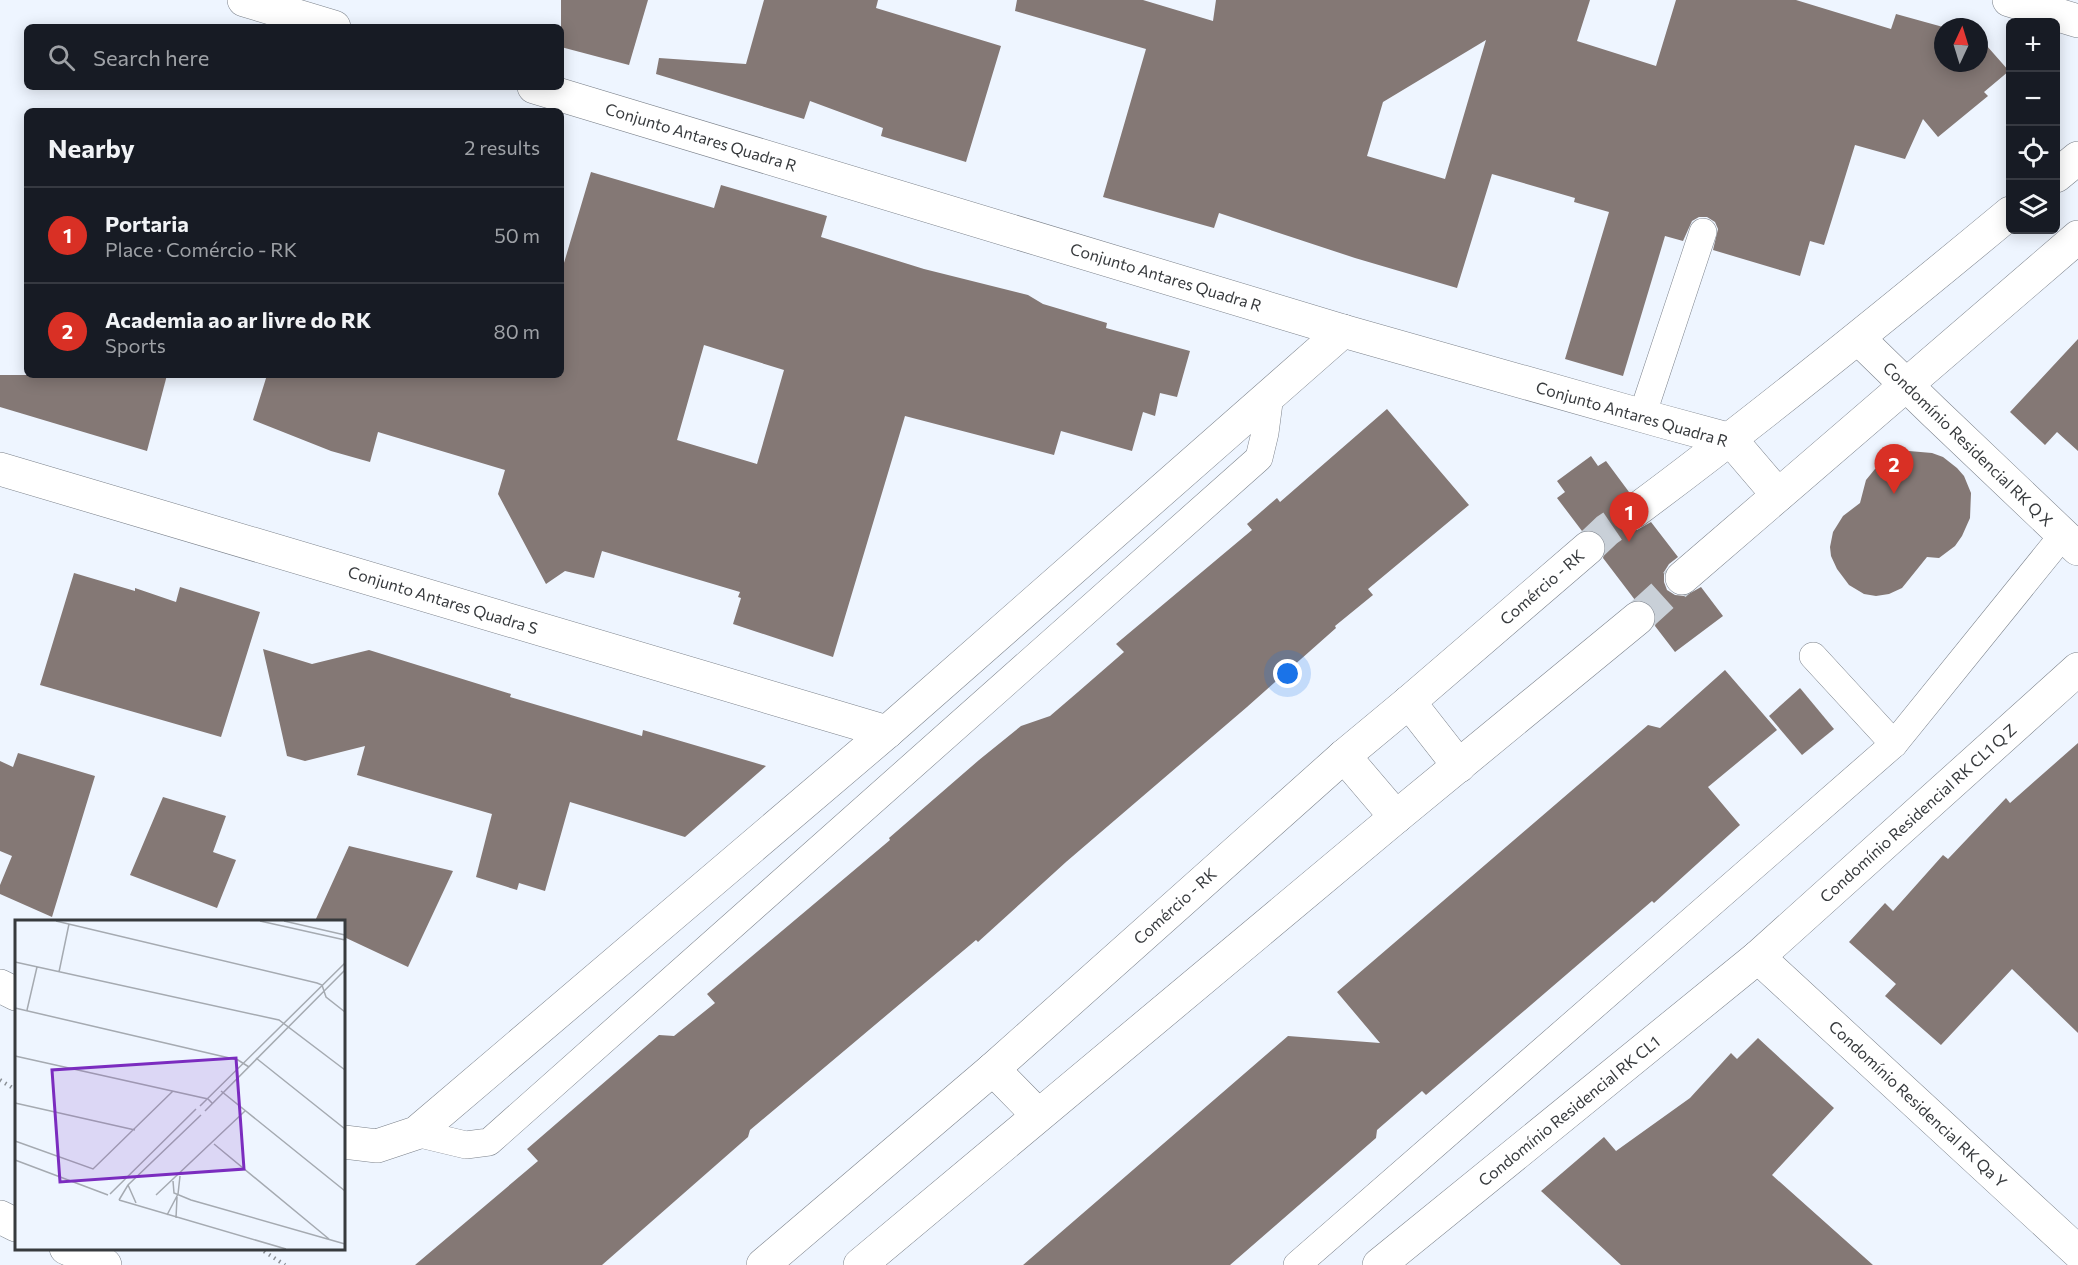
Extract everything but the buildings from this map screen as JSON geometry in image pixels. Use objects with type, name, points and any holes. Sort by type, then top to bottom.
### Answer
[{"type":"street","points":[[244,0],[324,24]]},
{"type":"street","points":[[2009,0],[2078,21]]},
{"type":"street","name":"Conjunto Antares Quadra R","points":[[544,90],[1343,331],[1731,440],[1778,495]]},
{"type":"street","points":[[2060,172],[2078,158]]},
{"type":"street","points":[[1635,511],[1731,440],[1859,339],[2006,216]]},
{"type":"street","points":[[1682,578],[2078,237]]},
{"type":"street","points":[[345,1142],[377,1146],[416,1133],[887,732],[1343,331]]},
{"type":"street","name":"Condomínio Residencial RK Q X","points":[[1859,339],[2070,542]]},
{"type":"street","name":"Conjunto Antares Quadra S","points":[[0,469],[887,732]]},
{"type":"street","name":"Comércio - RK","points":[[763,1265],[993,1069],[1344,756],[1588,548]]},
{"type":"street","points":[[860,1265],[1638,618]]},
{"type":"street","name":"Condomínio Residencial RK CL1 Q Z","points":[[1758,957],[2078,669]]},
{"type":"street","points":[[1409,702],[1459,766]]},
{"type":"street","points":[[1344,756],[1396,817]]},
{"type":"street","name":"Condomínio Residencial RK Qa Y","points":[[1758,957],[2078,1252]]},
{"type":"street","name":"Condomínio Residencial RK CL1","points":[[1379,1265],[1758,957]]},
{"type":"street","points":[[0,986],[15,994]]},
{"type":"street","points":[[993,1069],[1038,1115]]},
{"type":"street","points":[[0,1217],[15,1224]]},
{"type":"street","points":[[77,1255],[105,1265]]},
{"type":"lane","points":[[1642,416],[1702,232]]},
{"type":"lane","points":[[416,1133],[466,1145],[489,1142],[1259,458],[1270,395]]},
{"type":"lane","points":[[1297,1265],[1893,744],[2070,542]]},
{"type":"lane","points":[[1813,656],[1893,744]]},
{"type":"path","points":[[0,1080],[15,1089]]},
{"type":"path","points":[[262,1250],[285,1265]]},
{"type":"tunnel","points":[[1588,548],[1607,530],[1635,511]]},
{"type":"tunnel","points":[[1638,618],[1682,578]]},
{"type":"place","name":"Academia ao ar livre do RK","points":[[1894,494]]},
{"type":"place","name":"Portaria","points":[[1629,542]]}]
